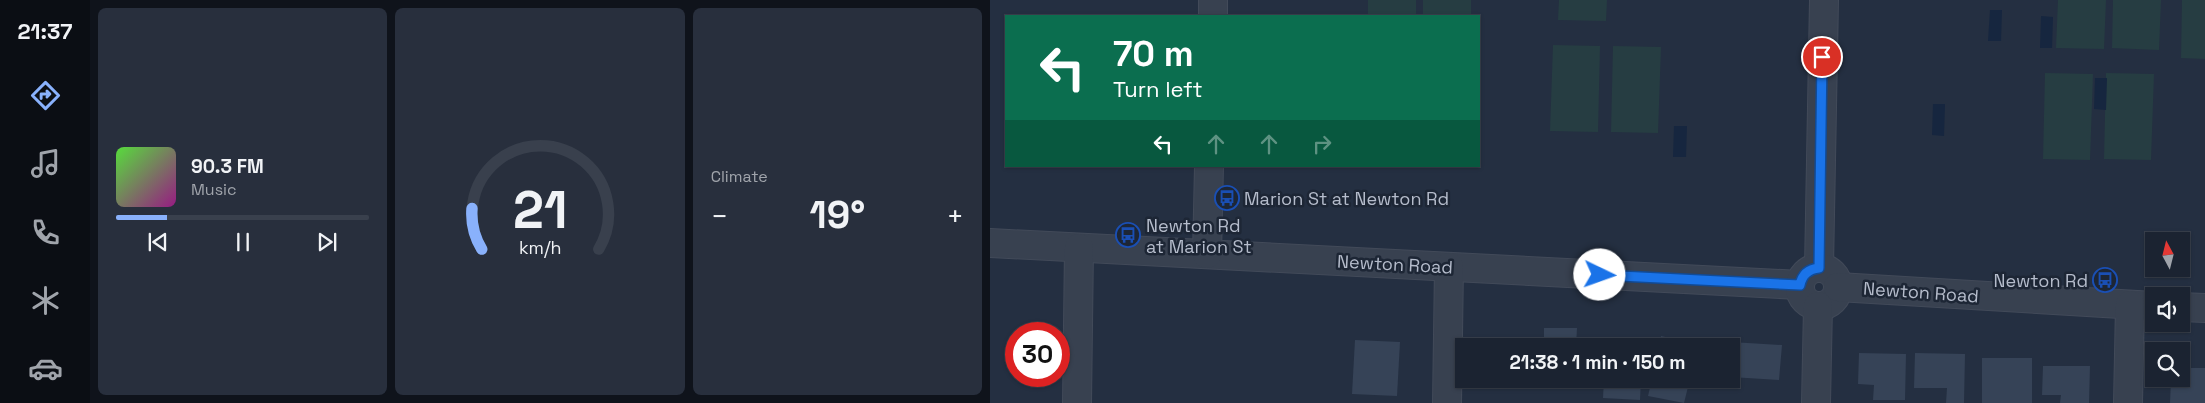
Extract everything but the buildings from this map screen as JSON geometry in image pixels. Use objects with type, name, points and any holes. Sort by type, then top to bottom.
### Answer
[{"type":"street","points":[[1213,0],[1213,15]]},
{"type":"street","points":[[1809,277],[1825,269],[1834,276],[1838,287],[1830,303],[1818,306],[1807,302],[1800,292],[1809,277],[1824,0]]},
{"type":"street","points":[[1207,254],[1209,167]]},
{"type":"street","name":"Newton Road","points":[[990,243],[1449,267],[1809,277]]},
{"type":"street","points":[[1077,403],[1080,248]]},
{"type":"street","points":[[1447,403],[1449,267]]},
{"type":"street","name":"Newton Road","points":[[1838,287],[2142,306]]},
{"type":"street","points":[[1816,403],[1818,306]]},
{"type":"street","points":[[2128,403],[2142,306]]},
{"type":"street","points":[[2190,307],[2205,308]]},
{"type":"green space","points":[[1368,0],[1416,0],[1416,15],[1368,15]]},
{"type":"green space","points":[[1423,0],[1471,0],[1471,15],[1423,15]]},
{"type":"green space","points":[[1559,0],[1607,0],[1606,21],[1558,20]]},
{"type":"green space","points":[[2058,0],[2106,0],[2104,49],[2056,48]]},
{"type":"green space","points":[[2113,0],[2161,0],[2159,50],[2112,48]]},
{"type":"green space","points":[[2182,0],[2205,0],[2205,59],[2181,58]]},
{"type":"green space","points":[[1553,45],[1600,46],[1598,132],[1550,131]]},
{"type":"green space","points":[[1613,46],[1661,47],[1658,133],[1611,132]]},
{"type":"green space","points":[[2045,73],[2093,74],[2090,160],[2043,159]]},
{"type":"green space","points":[[2106,73],[2154,74],[2151,160],[2104,159]]},
{"type":"water","points":[[1990,10],[2002,10],[2001,41],[1988,41]]},
{"type":"water","points":[[2041,16],[2053,17],[2052,48],[2040,48]]},
{"type":"water","points":[[2095,78],[2107,78],[2106,110],[2094,109]]},
{"type":"water","points":[[1933,104],[1945,104],[1944,136],[1932,135]]},
{"type":"water","points":[[1674,126],[1687,126],[1686,157],[1673,157]]},
{"type":"place","name":"Marion St at Newton Rd","points":[[1227,198]]},
{"type":"place","name":"Newton Rd at Marion St","points":[[1128,235]]},
{"type":"place","name":"Newton Rd","points":[[2105,280]]},
{"type":"route","points":[[1600,275],[1800,285],[1801,280],[1808,271],[1819,268],[1822,57]]}]
